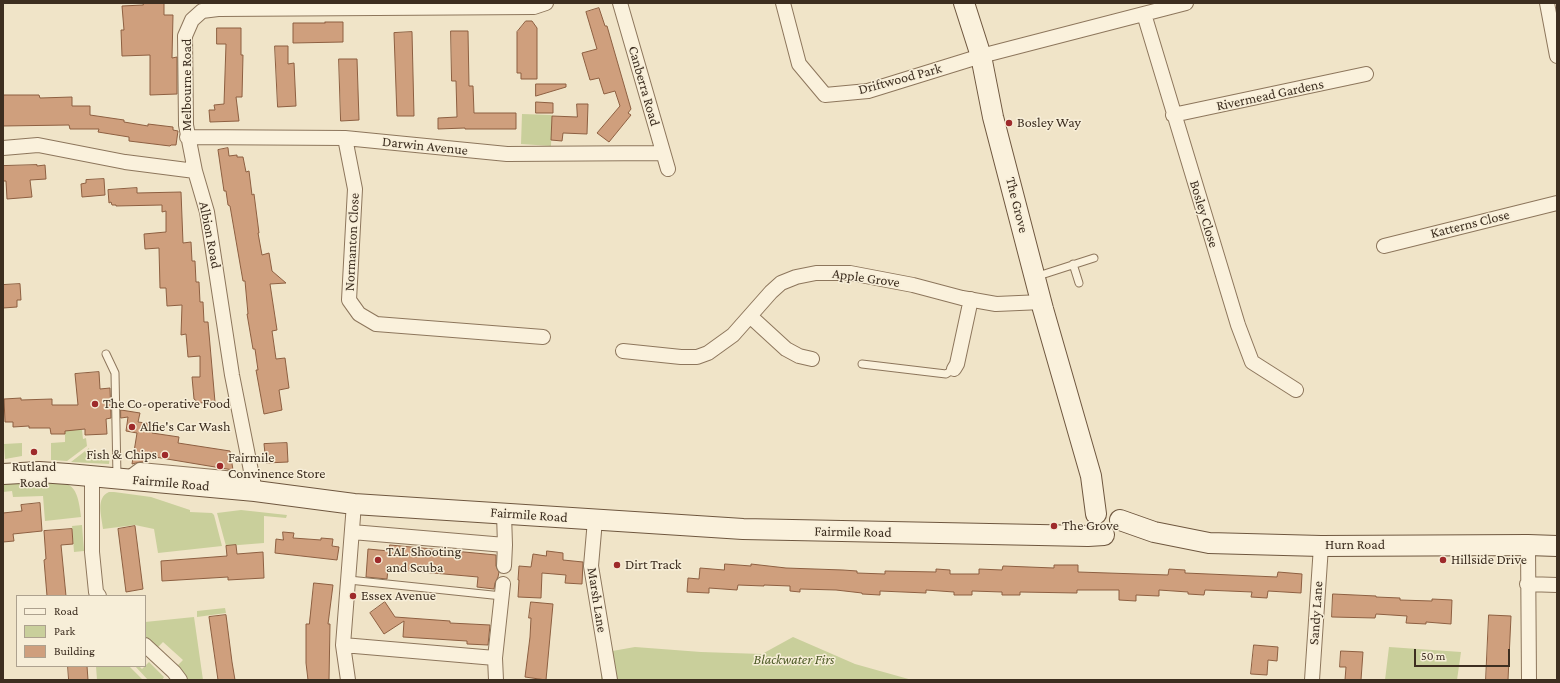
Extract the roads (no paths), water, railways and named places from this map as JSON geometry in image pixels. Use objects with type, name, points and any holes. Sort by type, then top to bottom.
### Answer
[{"type":"main road","name":"The Grove","points":[[964,3],[981,56],[993,117],[1035,277],[1091,476],[1106,522]]},
{"type":"main road","name":"Fairmile Road","points":[[3,474],[39,472],[123,479],[254,486],[354,504],[743,529],[1088,536],[1106,522]]},
{"type":"main road","name":"Hurn Road","points":[[1106,522],[1209,543],[1321,546],[1557,546]]},
{"type":"street","name":"Melbourne Road","points":[[195,171],[188,137],[185,36],[192,20],[202,11],[226,9],[534,7],[546,3]]},
{"type":"street","name":"Canberra Road","points":[[620,3],[668,169]]},
{"type":"street","name":"Driftwood Park","points":[[783,3],[799,64],[825,95],[868,91],[981,56]]},
{"type":"street","points":[[981,56],[1186,3]]},
{"type":"street","points":[[1547,3],[1557,56]]},
{"type":"street","name":"Bosley Close","points":[[1144,14],[1173,115],[1238,325],[1252,362],[1296,390]]},
{"type":"street","name":"Rivermead Gardens","points":[[1173,115],[1366,74]]},
{"type":"street","name":"Darwin Avenue","points":[[188,137],[345,138],[507,154],[663,153]]},
{"type":"street","name":"Normanton Close","points":[[345,138],[355,189],[349,300],[359,314],[376,324],[534,332]]},
{"type":"street","points":[[3,148],[38,145],[125,162],[195,171]]},
{"type":"street","name":"Albion Road","points":[[195,171],[207,212],[232,375],[254,486]]},
{"type":"street","name":"Katterns Close","points":[[1384,246],[1557,203]]},
{"type":"street","name":"Apple Grove","points":[[622,351],[681,357],[697,357],[708,353],[733,335],[771,292],[781,283],[796,277],[816,273],[850,273],[913,285],[996,304],[1042,302]]},
{"type":"street","points":[[954,369],[958,364],[971,299]]},
{"type":"street","points":[[750,316],[786,349],[799,356],[812,359]]},
{"type":"street","points":[[92,476],[92,552],[98,595]]},
{"type":"street","points":[[348,680],[343,645],[354,504]]},
{"type":"street","points":[[504,514],[504,566]]},
{"type":"street","name":"Marsh Lane","points":[[596,520],[591,566],[610,680]]},
{"type":"street","points":[[352,532],[505,545]]},
{"type":"street","points":[[1528,545],[1527,584],[1529,680]]},
{"type":"street","name":"Sandy Lane","points":[[1312,680],[1321,546]]},
{"type":"street","points":[[1527,584],[1557,585]]},
{"type":"street","points":[[496,680],[495,658],[502,590]]},
{"type":"street","points":[[343,645],[495,658]]},
{"type":"street","points":[[146,646],[174,672],[180,680]]},
{"type":"lane","points":[[1035,277],[1094,258]]},
{"type":"lane","points":[[1073,264],[1079,283]]},
{"type":"lane","points":[[106,354],[115,373],[123,479]]},
{"type":"lane","points":[[862,364],[946,374],[954,369]]},
{"type":"lane","points":[[349,580],[502,590]]},
{"type":"place","name":"Bosley Way","points":[[1009,123]]},
{"type":"place","name":"The Co-operative Food","points":[[95,404]]},
{"type":"place","name":"Alfie's Car Wash","points":[[132,427]]},
{"type":"place","name":"Rutland Road","points":[[34,452]]},
{"type":"place","name":"Fish & Chips","points":[[165,455]]},
{"type":"place","name":"Fairmile Convinence Store","points":[[220,466]]},
{"type":"place","name":"The Grove","points":[[1054,526]]},
{"type":"place","name":"TAL Shooting and Scuba","points":[[378,560]]},
{"type":"place","name":"Hillside Drive","points":[[1443,560]]},
{"type":"place","name":"Dirt Track","points":[[617,565]]},
{"type":"place","name":"Essex Avenue","points":[[353,596]]},
{"type":"park label","name":"Blackwater Firs","points":[[794,660]]}]
